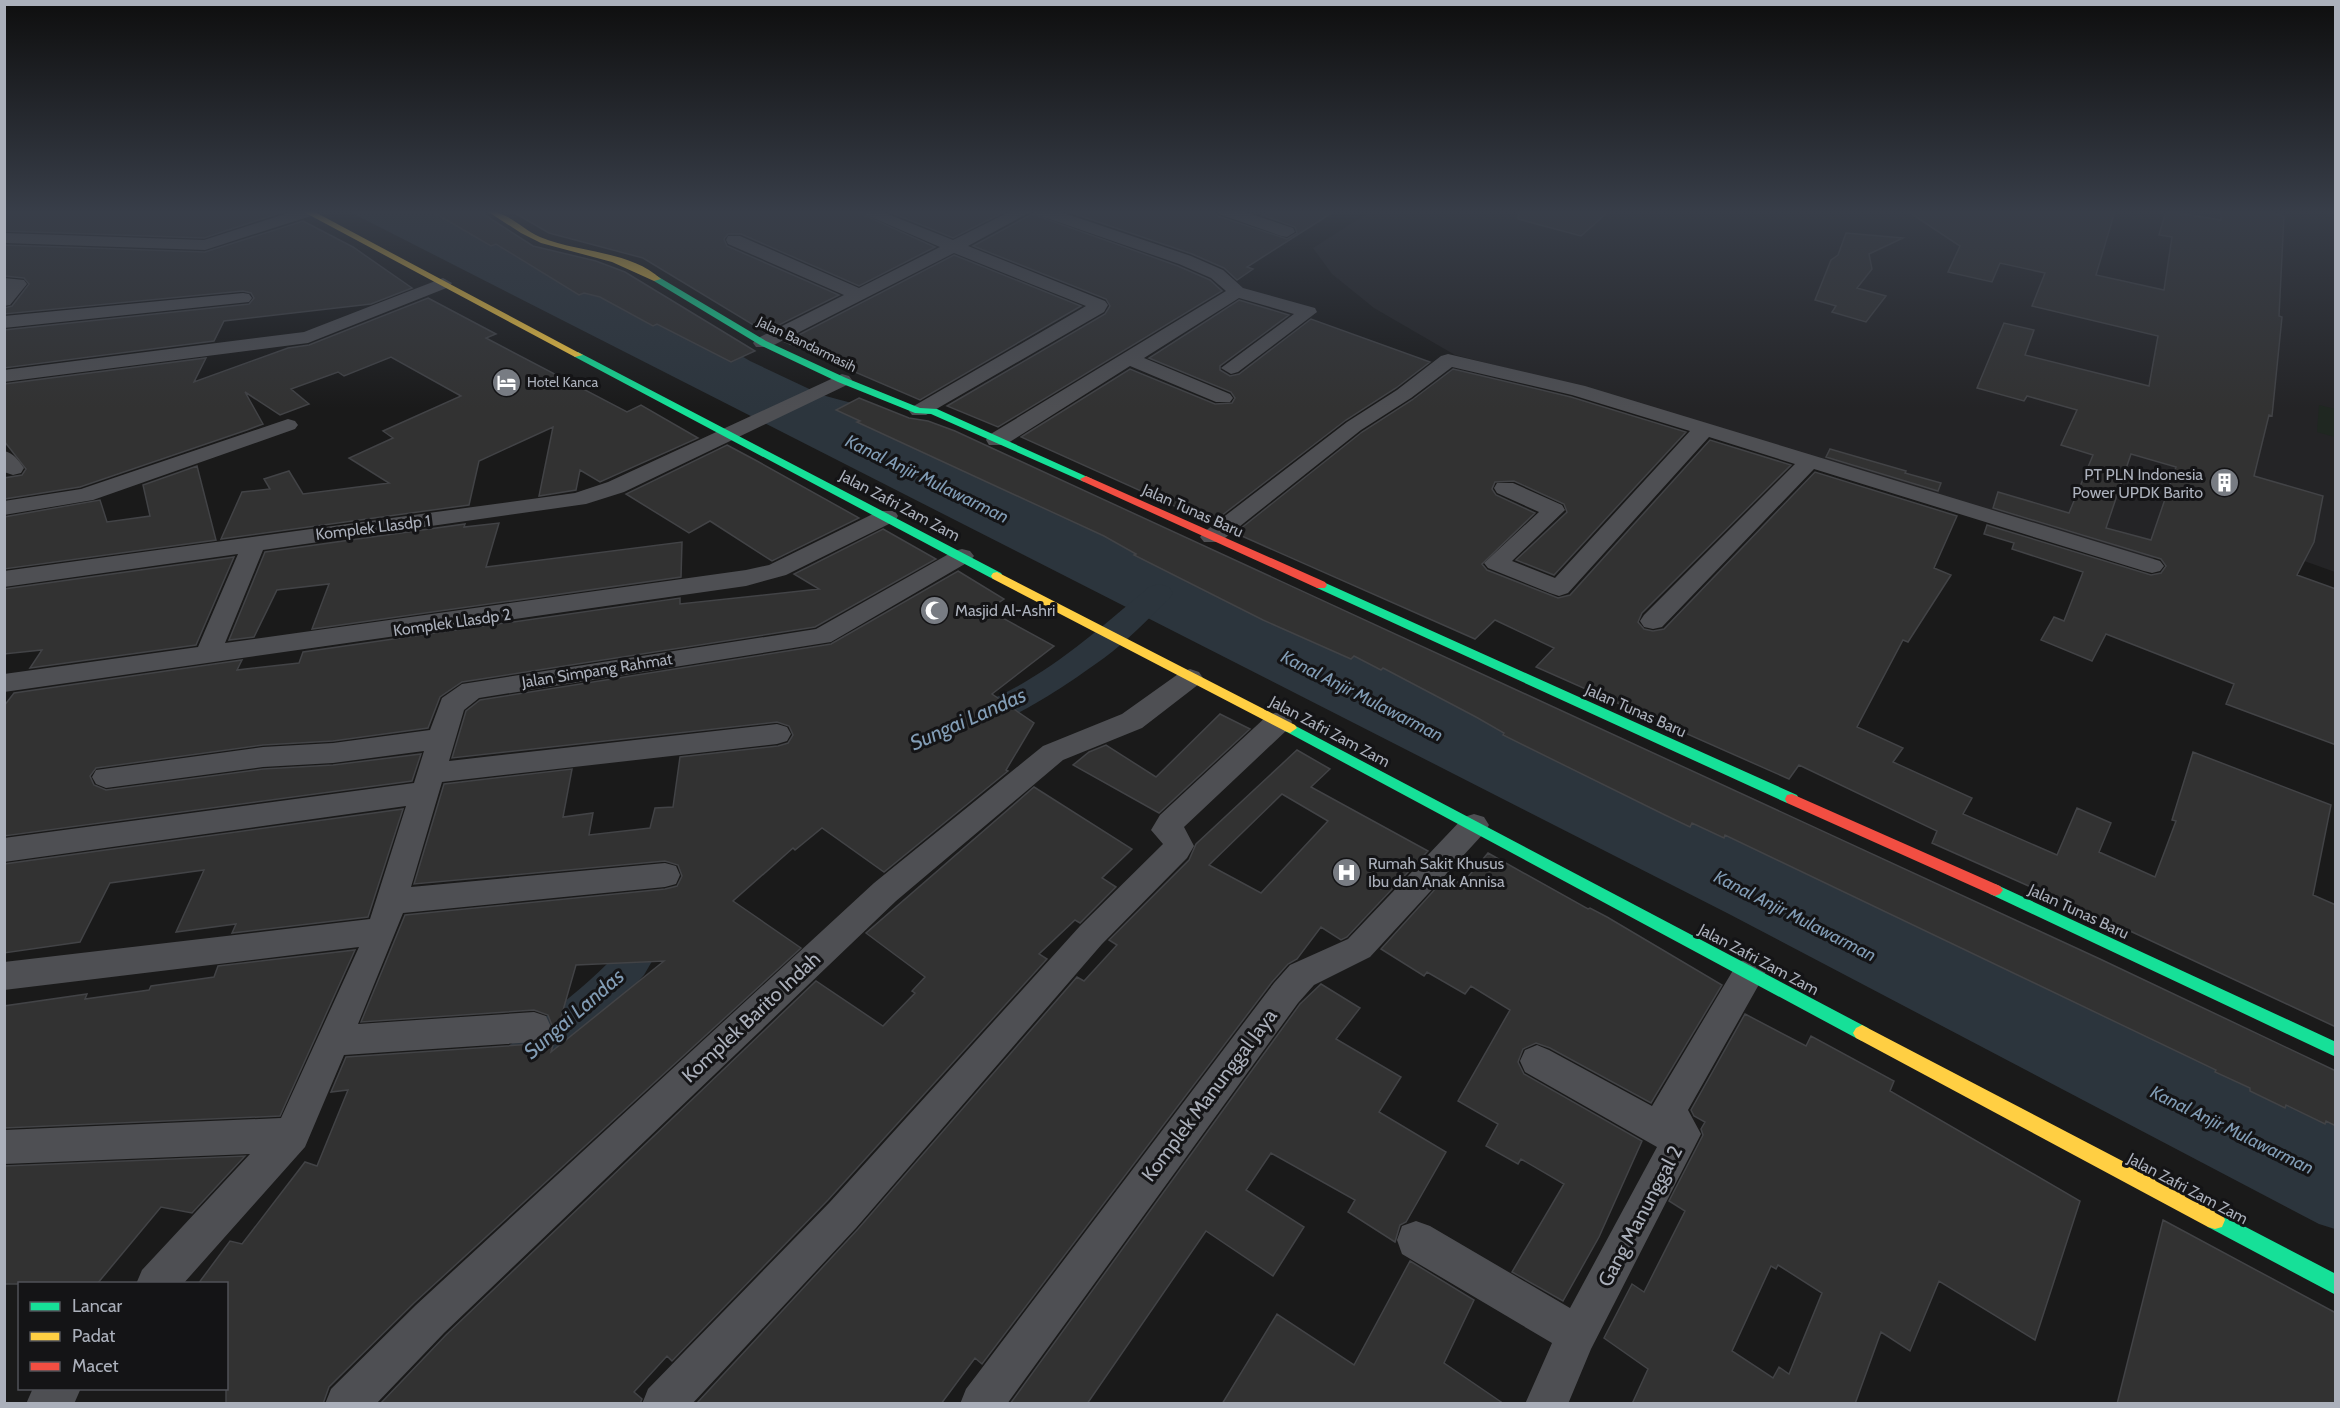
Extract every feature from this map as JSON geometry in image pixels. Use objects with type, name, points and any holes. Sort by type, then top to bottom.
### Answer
[{"type":"main road","name":"Jalan Zafri Zam Zam","points":[[429,277],[887,516],[1190,678],[1474,825],[2336,1285]]},
{"type":"main road","name":"Jalan Bandarmasih","points":[[653,277],[763,343],[842,380],[919,411]]},
{"type":"main road","name":"Jalan Tunas Baru","points":[[919,411],[933,411],[2115,945],[2336,1050]]},
{"type":"street","points":[[818,277],[858,294]]},
{"type":"street","points":[[763,343],[892,277]]},
{"type":"street","points":[[919,411],[1098,306],[1027,277]]},
{"type":"street","points":[[1220,277],[1237,292],[1308,312],[1231,368]]},
{"type":"street","points":[[4,283],[18,284],[4,301]]},
{"type":"street","points":[[4,376],[295,339],[323,332],[443,284]]},
{"type":"street","points":[[997,440],[1237,292]]},
{"type":"street","points":[[4,322],[243,298]]},
{"type":"street","points":[[1130,359],[1223,398]]},
{"type":"street","points":[[1212,537],[1354,426],[1404,394],[1448,360],[1578,390],[2152,566]]},
{"type":"street","name":"Komplek Llasdp 1","points":[[4,579],[578,499],[616,487],[842,380]]},
{"type":"street","points":[[4,508],[85,495],[288,425]]},
{"type":"street","points":[[1505,488],[1554,510],[1496,563],[1559,588],[1705,428]]},
{"type":"street","points":[[1653,621],[1810,461]]},
{"type":"street","name":"Komplek Llasdp 2","points":[[4,684],[208,653],[501,615],[746,578],[777,570],[887,516]]},
{"type":"street","points":[[208,653],[254,544]]},
{"type":"street","name":"Jalan Simpang Rahmat","points":[[158,1282],[292,1135],[386,917],[452,705],[471,690],[822,636],[962,556]]},
{"type":"street","name":"Komplek Barito Indah","points":[[346,1404],[430,1319],[885,892],[1053,753],[1132,721],[1190,678]]},
{"type":"street","points":[[663,1404],[843,1215],[1091,935],[1176,850],[1179,846],[1176,837],[1166,830],[1170,823],[1278,722]]},
{"type":"street","points":[[4,850],[428,782],[777,734]]},
{"type":"street","points":[[106,777],[263,757],[333,753],[440,739]]},
{"type":"street","name":"Komplek Manunggal Jaya","points":[[981,1404],[1286,993],[1302,975],[1359,948],[1474,825]]},
{"type":"street","points":[[4,976],[665,875]]},
{"type":"street","name":"Gang Manunggal 2","points":[[1545,1404],[1577,1335],[1683,1134],[1668,1111],[1750,972]]},
{"type":"street","points":[[334,1041],[534,1027]]},
{"type":"street","points":[[1537,1061],[1680,1141]]},
{"type":"street","points":[[4,1147],[292,1135]]},
{"type":"street","points":[[1416,1240],[1577,1335]]},
{"type":"street","points":[[47,1404],[59,1390]]},
{"type":"shaded area","points":[[1335,277],[2335,277],[2335,572],[2168,512],[2151,567],[1538,376],[1455,355],[1374,308]]},
{"type":"shaded area","points":[[2319,405],[2335,409],[2335,437],[2317,432]]},
{"type":"water","name":"Kanal Anjir Mulawarman","points":[[477,277],[598,277],[644,298],[750,361],[822,395],[922,422],[2335,1082],[2335,1229],[2319,1224],[1729,914]]},
{"type":"building","points":[[11,277],[396,277],[412,288],[371,304],[224,321],[214,341],[4,368],[4,330],[249,304],[254,298],[251,293],[243,291],[4,314],[4,308],[12,306],[29,284],[24,278]]},
{"type":"building","points":[[549,277],[633,277],[755,351],[731,362],[657,324],[653,326],[600,297],[584,293],[579,295]]},
{"type":"building","points":[[674,277],[797,277],[839,295],[765,332]]},
{"type":"building","points":[[838,277],[877,277],[859,286]]},
{"type":"building","points":[[912,277],[1008,277],[1081,306],[920,400],[785,342]]},
{"type":"building","points":[[1050,277],[1202,277],[1222,291],[998,427],[947,406],[1105,314],[1110,306],[1106,299]]},
{"type":"building","points":[[1824,277],[1866,277],[1857,288],[1886,296],[1866,322],[1832,312],[1836,306],[1815,300]]},
{"type":"building","points":[[1969,277],[1994,277],[1992,282]]},
{"type":"building","points":[[2044,277],[2104,277],[2164,290],[2166,277],[2281,277],[2279,316],[2282,317],[2272,416],[2269,415],[2254,476],[2323,496],[2314,542],[2297,575],[2336,589],[2336,745],[2226,704],[2234,684],[2106,634],[2092,661],[2041,640],[2054,617],[2064,621],[2083,572],[2012,549],[2014,543],[1984,534],[1987,525],[2151,575],[2161,573],[2166,566],[2161,559],[1993,508],[1998,492],[2069,513],[2093,455],[2061,445],[2077,410],[2027,396],[2024,401],[1977,388],[2004,323],[2034,330],[2025,355],[2149,386],[2158,336],[2032,306]],"holes":[[[2131,454],[2176,467],[2151,540],[2106,528]]]},
{"type":"building","points":[[428,298],[496,334],[486,338],[627,412],[641,405],[698,438],[600,482],[580,470],[576,490],[539,496],[553,427],[479,461],[469,505],[221,539],[242,492],[270,489],[264,479],[289,471],[303,494],[389,483],[349,458],[393,438],[383,431],[461,396],[391,357],[344,376],[338,372],[291,389],[309,404],[280,415],[245,392],[263,424],[247,430],[80,487],[4,499],[4,478],[22,475],[26,469],[4,441],[4,384],[206,358],[194,382],[288,348],[309,345]]},
{"type":"building","points":[[1239,300],[1289,315],[1220,366],[1220,370],[1230,376],[1239,374],[1311,319],[1430,362],[1396,388],[1346,420],[1212,523],[1021,437],[1130,369],[1215,404],[1232,403],[1235,398],[1231,392],[1149,358]]},
{"type":"building","points":[[1453,369],[1571,397],[1686,432],[1554,575],[1516,560],[1567,512],[1564,504],[1514,481],[1495,482],[1492,489],[1496,495],[1535,513],[1482,564],[1487,570],[1558,598],[1570,595],[1710,440],[1791,465],[1642,613],[1638,622],[1644,629],[1653,631],[1664,629],[1815,472],[1957,516],[1934,568],[1951,575],[1908,642],[1903,640],[1857,727],[1903,748],[1893,762],[1972,798],[1963,814],[2057,855],[2077,808],[2111,823],[2099,852],[2155,877],[2176,821],[2172,820],[2193,752],[2331,805],[2313,895],[2336,905],[2336,1027],[2130,931],[1932,843],[1937,831],[1799,765],[1789,779],[1536,667],[1554,648],[1495,620],[1475,639],[1235,533],[1362,432],[1412,400]]},
{"type":"building","points":[[859,398],[909,418],[928,421],[955,431],[2100,959],[2336,1071],[2336,1126],[2326,1121],[2325,1124],[2286,1105],[2285,1108],[2215,1072],[2216,1070],[1725,835],[1724,838],[1692,823],[1690,827],[1503,735],[1504,733],[1476,717],[1383,668],[1381,670],[1354,656],[1351,659],[1263,620],[1134,555],[1136,554],[1104,536],[857,422],[860,421],[836,410]]},
{"type":"building","points":[[727,445],[859,518],[772,561],[710,521],[689,533],[626,494]]},
{"type":"building","points":[[1830,449],[1941,483],[1938,491],[1826,457]]},
{"type":"building","points":[[197,466],[216,540],[4,569],[4,517],[100,500],[107,522],[150,516],[143,485]]},
{"type":"building","points":[[499,523],[486,567],[682,542],[681,577],[312,629],[329,584],[277,590],[254,637],[229,640],[265,552],[465,524],[464,527]]},
{"type":"building","points":[[883,529],[936,559],[815,627],[462,682],[440,697],[428,728],[333,741],[263,745],[96,768],[90,776],[94,785],[106,790],[263,769],[333,765],[421,754],[412,781],[4,836],[4,706],[14,693],[242,660],[237,670],[299,663],[303,652],[680,598],[680,604],[819,589],[794,574]]},
{"type":"building","points":[[234,557],[196,645],[30,668],[42,650],[4,654],[4,589]]},
{"type":"building","points":[[958,571],[1004,599],[988,610],[1054,646],[992,694],[1034,723],[1006,770],[1008,771],[884,872],[822,828],[795,850],[793,848],[733,901],[801,948],[414,1303],[329,1387],[323,1404],[226,1404],[228,1282],[199,1282],[230,1241],[242,1244],[305,1162],[317,1166],[348,1090],[331,1092],[346,1057],[534,1044],[547,1040],[553,1028],[548,1015],[534,1010],[361,1022],[405,915],[665,889],[677,886],[682,876],[678,865],[665,861],[414,884],[444,784],[572,769],[563,817],[593,813],[589,835],[650,828],[655,808],[673,807],[680,757],[778,746],[788,743],[793,735],[789,726],[777,722],[452,758],[466,711],[480,700],[831,644]],"holes":[[[664,961],[551,1052],[576,965]]]},
{"type":"building","points":[[1220,714],[1250,729],[1159,813],[1073,765],[1089,752],[1106,745],[1156,777]]},
{"type":"building","points":[[1297,750],[1330,769],[1311,787],[1428,851],[1347,937],[1341,940],[1321,927],[1297,959],[1288,964],[1272,982],[982,1364],[975,1358],[941,1404],[696,1404],[858,1229],[1077,977],[1084,981],[1117,945],[1109,940],[1189,860],[1196,844]],"holes":[[[1282,794],[1328,821],[1261,893],[1209,865]]]},
{"type":"building","points":[[1034,787],[1132,849],[1102,878],[1116,887],[1080,923],[1075,920],[1039,954],[1047,959],[828,1200],[672,1361],[667,1356],[634,1392],[642,1399],[640,1404],[380,1404],[446,1335],[816,981],[883,1026],[915,993],[912,991],[925,977],[866,933]]},
{"type":"building","points":[[403,809],[368,917],[232,933],[236,924],[176,932],[204,870],[110,883],[80,942],[4,953],[4,864]]},
{"type":"building","points":[[1488,853],[1588,909],[1607,917],[1722,985],[1651,1103],[1550,1048],[1536,1043],[1523,1049],[1518,1062],[1524,1074],[1642,1141],[1599,1237],[1563,1301],[1512,1272],[1564,1184],[1521,1159],[1518,1164],[1486,1146],[1498,1124],[1458,1101],[1510,1010],[1471,986],[1465,994],[1427,972],[1424,976],[1381,949],[1447,876],[1462,884]]},
{"type":"building","points":[[355,950],[280,1116],[4,1128],[4,1006],[87,994],[85,999],[149,990],[151,986],[214,977],[218,966]]},
{"type":"building","points":[[1321,984],[1360,1008],[1336,1039],[1401,1077],[1379,1112],[1446,1152],[1406,1222],[1400,1225],[1395,1242],[1348,1212],[1355,1200],[1271,1153],[1246,1190],[1304,1227],[1273,1276],[1206,1231],[1087,1404],[1010,1404],[1300,1004]]},
{"type":"building","points":[[1745,1014],[1806,1046],[1811,1036],[1894,1081],[1890,1091],[2080,1201],[2035,1340],[1939,1281],[1910,1351],[1881,1332],[1855,1404],[1632,1404],[1648,1369],[1604,1338],[1632,1284],[1644,1292],[1685,1211],[1669,1201],[1703,1135],[1701,1129],[1705,1122],[1694,1116],[1691,1110]],"holes":[[[1778,1265],[1822,1293],[1789,1374],[1779,1367],[1773,1378],[1732,1351],[1771,1266],[1776,1269]]]},
{"type":"building","points":[[245,1156],[192,1213],[161,1207],[99,1282],[4,1284],[4,1166]]},
{"type":"building","points":[[2163,1220],[2336,1313],[2336,1404],[2117,1404]]},
{"type":"building","points":[[1410,1261],[1474,1300],[1444,1363],[1504,1404],[1222,1404],[1277,1314],[1354,1365]]},
{"type":"waterway","name":"Sungai Landas","points":[[969,721],[1016,701],[1094,650],[1159,593]]},
{"type":"waterway","name":"Sungai Landas","points":[[511,1068],[601,995],[631,964],[653,927]]},
{"type":"traffic: fast","points":[[657,279],[763,343],[842,380],[919,411],[933,411],[1086,479]]},
{"type":"traffic: fast","points":[[578,355],[997,576]]},
{"type":"traffic: fast","points":[[1321,585],[1792,799]]},
{"type":"traffic: fast","points":[[1290,728],[1862,1033]]},
{"type":"traffic: fast","points":[[1995,890],[2336,1050]]},
{"type":"traffic: fast","points":[[2215,1220],[2336,1285]]},
{"type":"traffic: slow","points":[[430,277],[578,355]]},
{"type":"traffic: slow","points":[[653,277],[657,279]]},
{"type":"traffic: slow","points":[[997,576],[1290,728]]},
{"type":"traffic: slow","points":[[1862,1033],[2215,1220]]},
{"type":"traffic: jam","points":[[1086,479],[1321,585]]},
{"type":"traffic: jam","points":[[1792,799],[1995,890]]},
{"type":"place","name":"Hotel Kanca","points":[[506,382]]},
{"type":"place","name":"PT PLN Indonesia Power UPDK Barito","points":[[2224,483]]},
{"type":"place","name":"Masjid Al-Ashri","points":[[934,610]]},
{"type":"place","name":"Rumah Sakit Khusus Ibu dan Anak Annisa","points":[[1347,872]]}]
